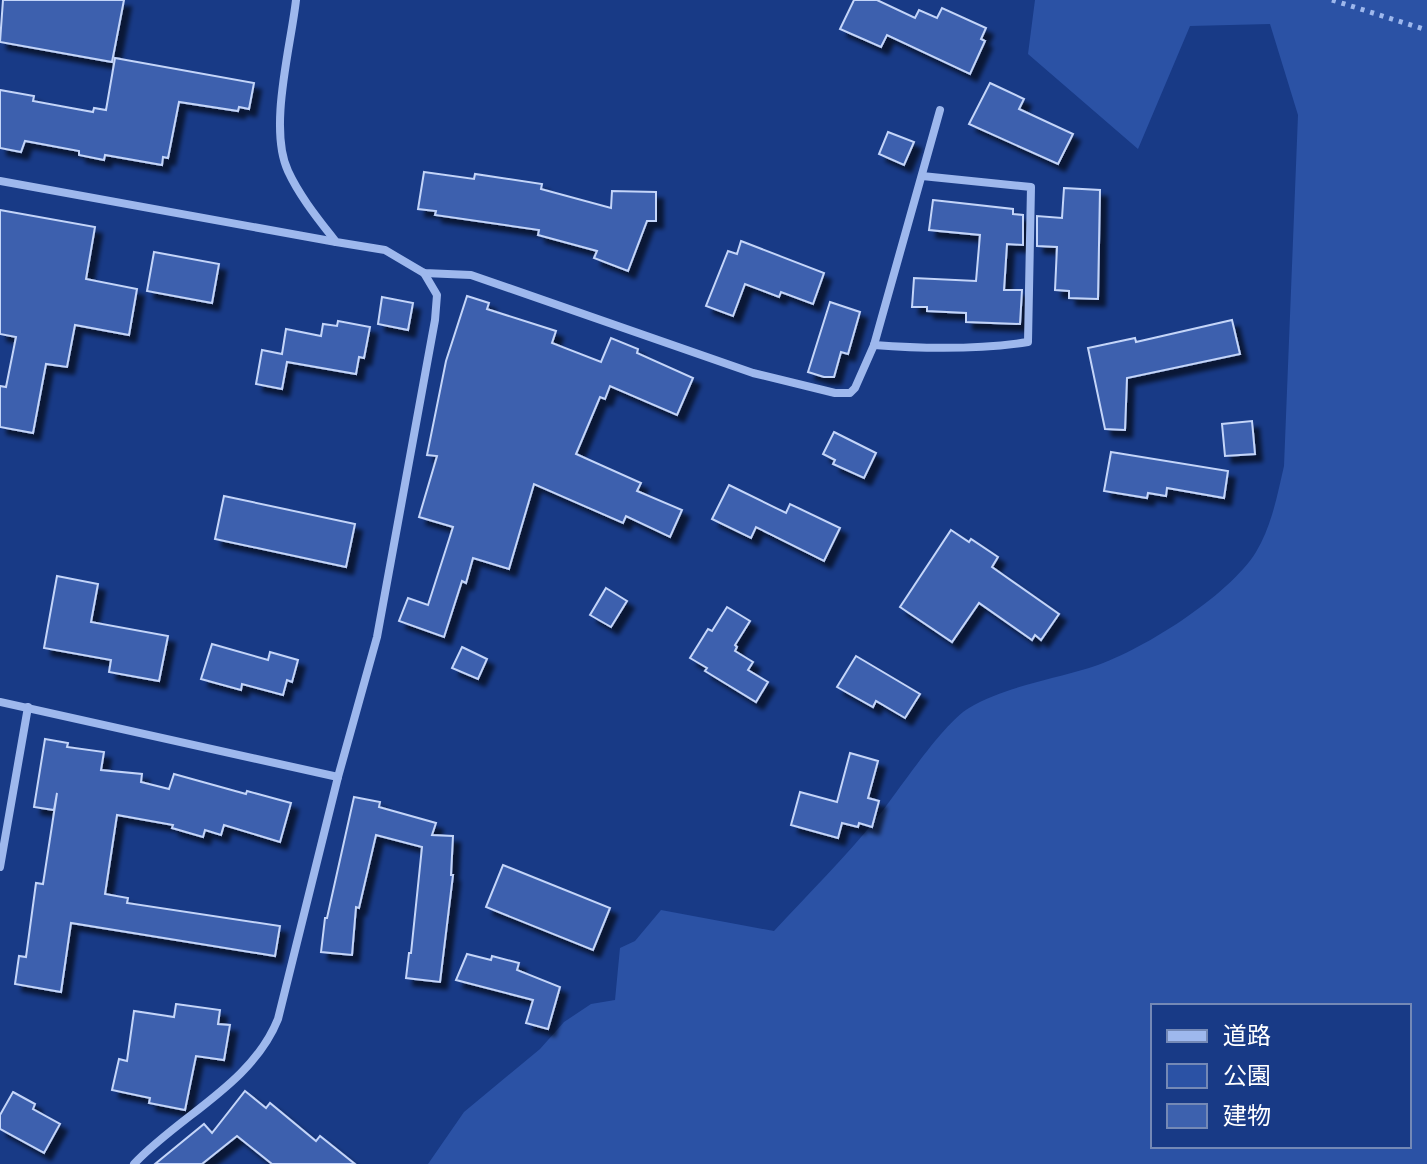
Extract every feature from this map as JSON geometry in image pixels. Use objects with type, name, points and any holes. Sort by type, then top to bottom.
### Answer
[{"type":"street","points":[[296,0],[280,127],[287,168],[336,242]]},
{"type":"street","points":[[0,181],[385,250],[424,273],[471,275],[753,373],[835,393],[850,393],[874,345],[940,110]]},
{"type":"street","points":[[874,345],[923,349],[991,348],[1028,342],[1031,187],[922,176]]},
{"type":"street","points":[[134,1164],[174,1126],[235,1079],[264,1047],[272,1033],[377,637],[435,320],[437,295],[424,273]]},
{"type":"street","points":[[0,702],[338,777]]},
{"type":"street","points":[[0,867],[28,707]]},
{"type":"path","points":[[1332,0],[1427,30]]},
{"type":"green space","points":[[1035,0],[1427,0],[1427,1164],[428,1164],[464,1112],[540,1049],[564,1022],[591,1004],[615,1000],[620,948],[635,941],[661,910],[774,931],[864,833],[958,716],[997,695],[1089,668],[1132,650],[1181,621],[1226,587],[1256,552],[1270,521],[1284,466],[1298,115],[1270,24],[1190,26],[1138,149],[1028,54]]},
{"type":"building","points":[[3,0],[124,0],[112,62],[0,42]]},
{"type":"building","points":[[854,0],[877,0],[915,18],[919,10],[937,18],[942,8],[986,28],[981,39],[985,41],[970,74],[887,35],[881,47],[840,29]]},
{"type":"building","points":[[115,58],[254,83],[249,109],[239,107],[238,111],[179,102],[168,158],[163,157],[162,165],[105,155],[104,160],[79,155],[79,151],[25,141],[21,152],[0,148],[0,90],[34,96],[33,101],[93,112],[94,108],[106,110]]},
{"type":"building","points":[[990,83],[1024,99],[1019,109],[1073,134],[1058,164],[969,124]]},
{"type":"building","points":[[888,132],[914,142],[904,165],[879,154]]},
{"type":"building","points":[[424,172],[474,179],[475,174],[542,184],[541,189],[611,208],[612,191],[656,192],[656,221],[647,221],[628,271],[594,258],[597,251],[538,235],[539,230],[435,215],[436,211],[418,209]]},
{"type":"building","points":[[1064,188],[1100,190],[1098,299],[1069,298],[1069,291],[1055,290],[1057,247],[1037,246],[1037,216],[1062,218]]},
{"type":"building","points":[[933,200],[1013,209],[1013,214],[1023,215],[1023,245],[1007,244],[1004,290],[1022,290],[1020,324],[966,322],[966,313],[912,307],[914,278],[976,281],[980,235],[929,230]]},
{"type":"building","points":[[0,210],[95,227],[86,279],[137,289],[129,335],[75,325],[67,367],[46,364],[33,433],[0,427],[0,386],[6,387],[16,337],[0,334]]},
{"type":"building","points":[[741,241],[824,273],[813,304],[781,292],[779,297],[745,284],[733,316],[706,306],[728,251],[737,254]]},
{"type":"building","points":[[154,252],[219,264],[212,303],[147,291]]},
{"type":"building","points":[[467,296],[489,303],[487,309],[556,331],[552,343],[601,362],[611,338],[693,378],[677,415],[610,386],[605,399],[600,397],[576,454],[641,483],[637,491],[682,510],[670,537],[626,516],[623,523],[534,484],[509,569],[473,558],[466,583],[462,581],[444,637],[399,621],[408,598],[428,605],[453,527],[419,517],[437,456],[427,455],[446,361]]},
{"type":"building","points":[[382,297],[413,303],[408,330],[378,324]]},
{"type":"building","points":[[830,302],[860,312],[848,354],[841,352],[834,377],[824,377],[808,372]]},
{"type":"building","points":[[1232,320],[1240,354],[1127,378],[1125,430],[1105,429],[1088,348],[1135,338],[1136,342]]},
{"type":"building","points":[[338,321],[370,327],[364,358],[359,357],[356,374],[287,362],[282,389],[256,384],[262,350],[282,354],[286,329],[321,336],[323,324],[337,326]]},
{"type":"building","points":[[1252,421],[1255,454],[1225,456],[1222,424]]},
{"type":"building","points":[[834,432],[876,453],[864,478],[833,464],[835,460],[823,454]]},
{"type":"building","points":[[1111,452],[1228,471],[1224,498],[1167,488],[1166,496],[1148,493],[1147,498],[1104,491]]},
{"type":"building","points":[[729,485],[786,513],[790,504],[840,528],[824,561],[756,527],[751,538],[712,519]]},
{"type":"building","points":[[224,496],[355,524],[346,567],[215,539]]},
{"type":"building","points":[[951,530],[998,557],[992,567],[1059,614],[1041,640],[1035,635],[1032,640],[979,603],[952,642],[900,607]]},
{"type":"building","points":[[57,576],[98,584],[91,622],[168,636],[159,681],[109,672],[111,660],[44,648]]},
{"type":"building","points":[[606,588],[627,601],[611,627],[590,615]]},
{"type":"building","points":[[727,607],[750,621],[735,645],[735,651],[753,662],[748,670],[768,682],[756,702],[705,671],[707,668],[690,658],[708,629],[712,631]]},
{"type":"building","points":[[212,644],[268,660],[270,652],[298,660],[292,682],[287,680],[283,695],[242,684],[241,690],[201,679]]},
{"type":"building","points":[[462,647],[487,659],[478,679],[452,668]]},
{"type":"building","points":[[856,656],[920,694],[905,718],[876,701],[873,707],[837,687]]},
{"type":"building","points":[[45,739],[68,743],[67,747],[104,752],[101,770],[142,774],[141,782],[169,789],[174,774],[291,803],[280,842],[224,825],[221,835],[205,830],[203,837],[172,828],[173,825],[117,815],[105,894],[128,898],[127,903],[280,926],[275,956],[71,923],[61,992],[15,984],[19,956],[26,957],[36,883],[43,884],[57,793],[54,810],[34,807]]},
{"type":"building","points":[[850,753],[878,761],[868,798],[879,801],[872,827],[842,823],[838,838],[791,825],[800,792],[837,802]]},
{"type":"building","points":[[354,797],[380,802],[379,807],[436,823],[432,835],[453,836],[453,875],[440,982],[406,978],[422,847],[376,835],[359,908],[356,907],[352,955],[321,952],[325,918]]},
{"type":"building","points":[[503,865],[610,908],[593,950],[486,907]]},
{"type":"building","points":[[467,954],[519,963],[517,970],[560,987],[548,1029],[526,1023],[533,1000],[456,980]]},
{"type":"building","points":[[176,1004],[220,1010],[218,1024],[230,1025],[224,1060],[196,1056],[185,1110],[149,1103],[150,1098],[112,1090],[119,1059],[127,1061],[134,1011],[174,1017]]},
{"type":"building","points":[[245,1091],[266,1108],[270,1103],[316,1141],[320,1136],[355,1164],[272,1164],[237,1136],[202,1164],[155,1164],[204,1124],[212,1133]]},
{"type":"building","points":[[13,1092],[35,1104],[33,1109],[60,1124],[44,1153],[0,1129],[0,1115]]}]
